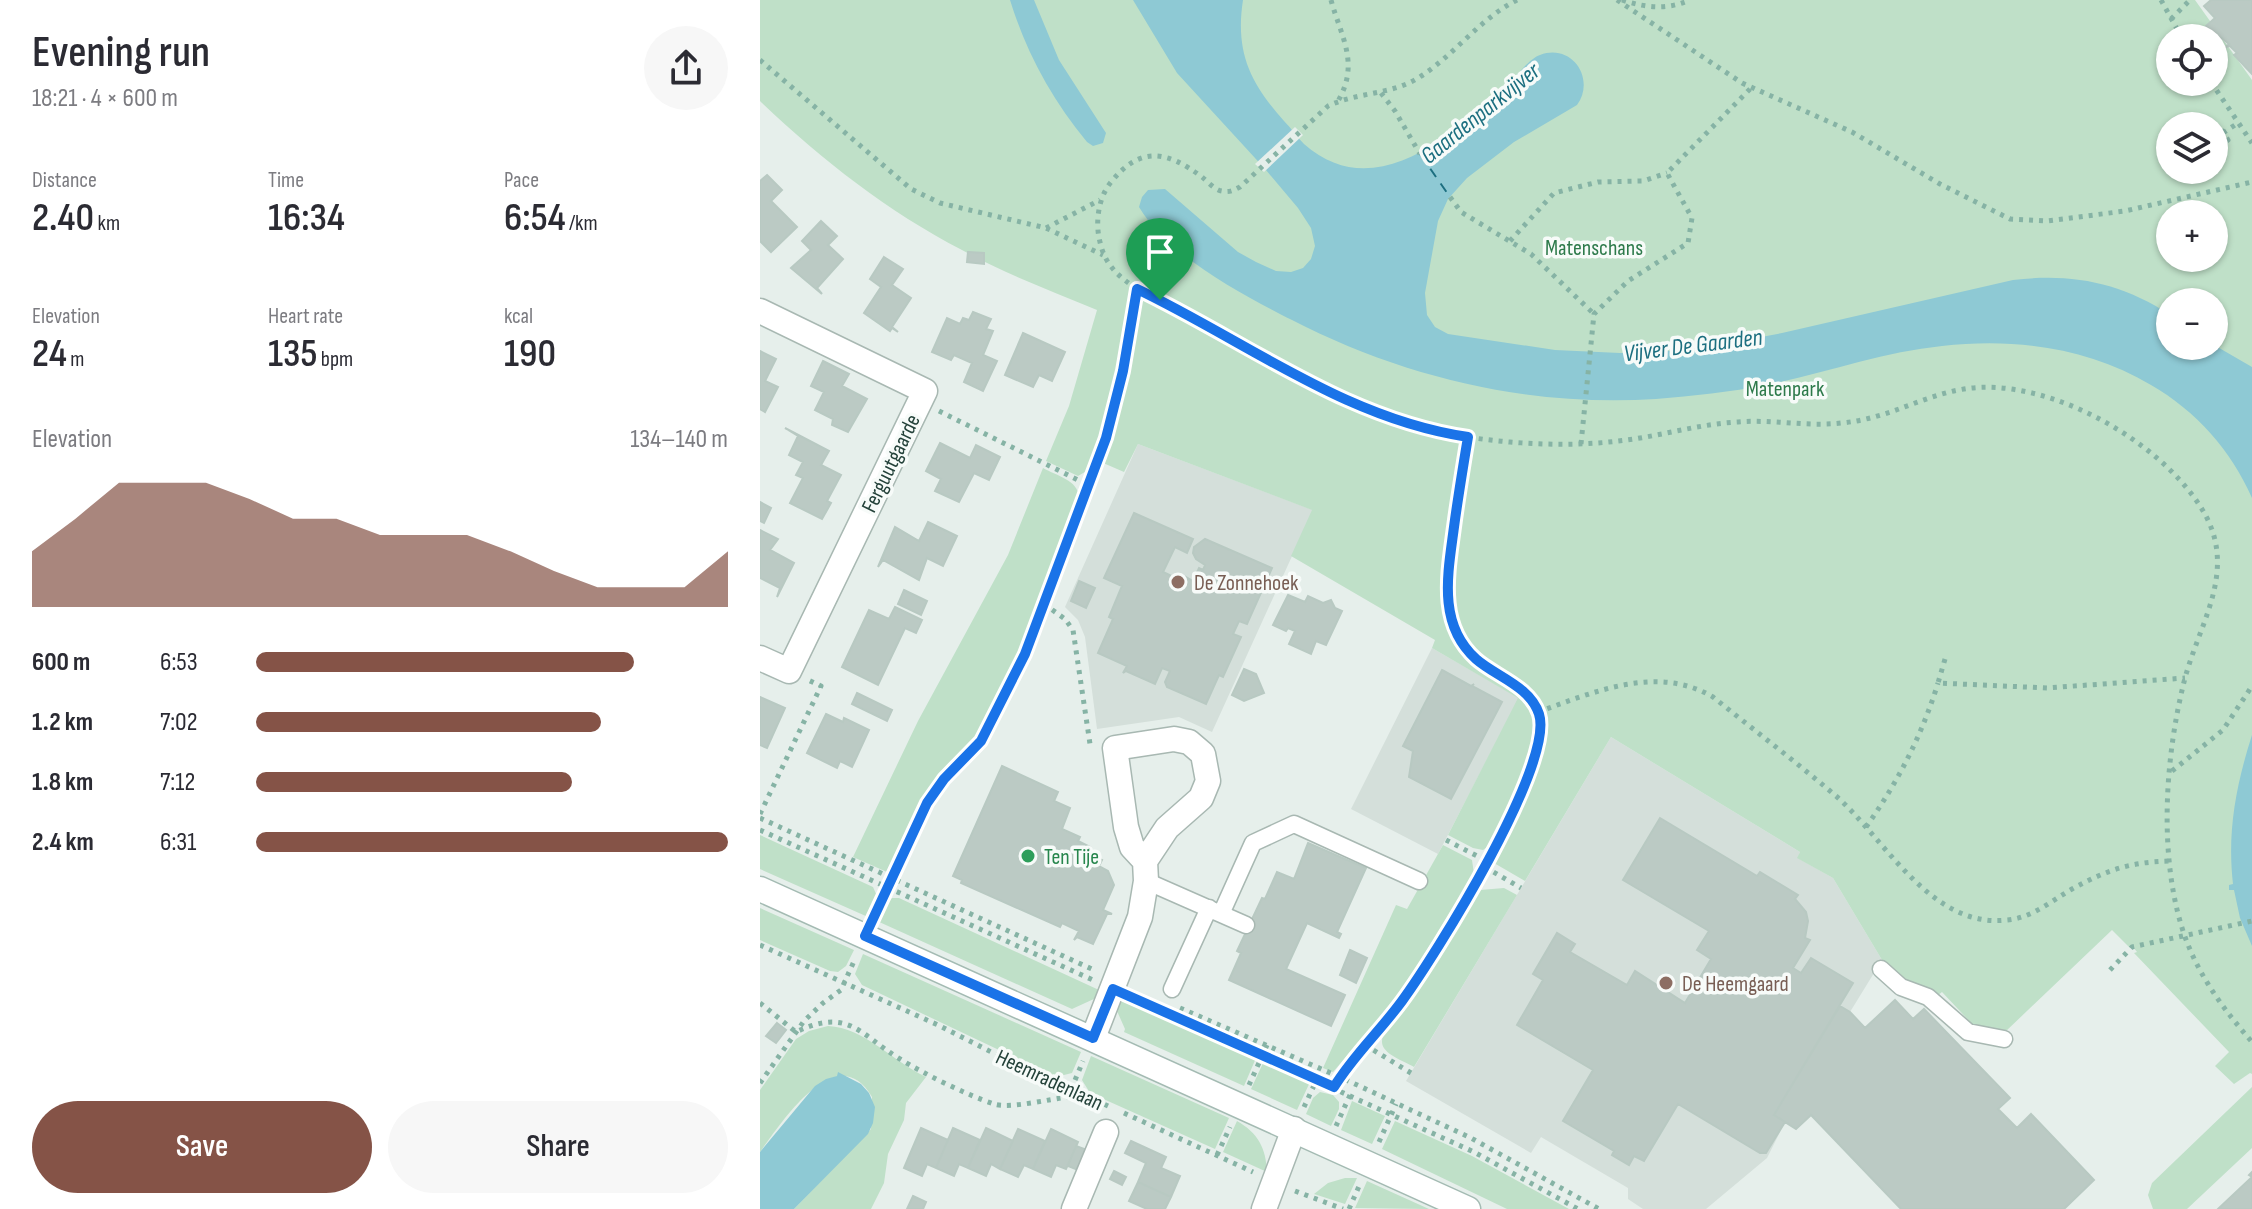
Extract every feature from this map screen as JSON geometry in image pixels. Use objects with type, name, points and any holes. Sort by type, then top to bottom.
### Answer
[{"type":"street","name":"Ferguutgaarde","points":[[760,311],[925,391],[789,671]]},
{"type":"street","points":[[760,658],[789,671]]},
{"type":"street","points":[[1093,1038],[1140,917],[1146,871],[1167,828],[1201,798],[1208,781],[1206,762],[1197,747],[1181,739],[1115,748],[1126,827],[1132,847],[1146,871]]},
{"type":"street","points":[[760,889],[1468,1209]]},
{"type":"street","points":[[1264,1209],[1294,1129]]},
{"type":"street","points":[[1074,1209],[1106,1132]]},
{"type":"lane","points":[[1172,989],[1253,843],[1294,824],[1419,881]]},
{"type":"lane","points":[[1146,871],[1215,911],[1246,925]]},
{"type":"lane","points":[[1881,969],[1901,987],[1928,997],[1968,1032],[2004,1039]]},
{"type":"path","points":[[1331,0],[1346,40],[1349,59],[1344,90],[1338,101]]},
{"type":"path","points":[[1517,0],[1494,14],[1415,80],[1386,91],[1338,101],[1318,113],[1240,187],[1230,192],[1218,190],[1181,162],[1166,156],[1153,155],[1132,164],[1117,175],[1101,200],[1098,237],[1103,255],[1117,276],[1137,289],[1300,379],[1344,400],[1425,430],[1544,444],[1581,444],[1630,440],[1737,422],[1823,425],[1862,421],[1944,393],[1973,388],[2009,388],[2060,403],[2106,423],[2154,456],[2179,480],[2209,522],[2217,553],[2211,605],[2185,678],[2171,772],[2167,832],[2174,896],[2184,935],[2212,990],[2252,1042]]},
{"type":"path","points":[[1620,0],[1658,8],[1690,0]]},
{"type":"path","points":[[1620,0],[1751,88],[1852,132],[1940,184],[2010,219],[2047,221],[2125,211],[2252,182]]},
{"type":"path","points":[[2161,0],[2174,24]]},
{"type":"path","points":[[2171,19],[2190,0]]},
{"type":"path","points":[[760,60],[911,189],[940,203],[1046,228],[1103,255]]},
{"type":"path","points":[[1510,241],[1554,193],[1598,182],[1643,181],[1667,173],[1751,88]]},
{"type":"path","points":[[1381,93],[1420,154]]},
{"type":"path","points":[[2220,96],[2252,143]]},
{"type":"path","points":[[2228,130],[2238,123]]},
{"type":"path","points":[[1581,444],[1594,314],[1628,281],[1688,243],[1692,218],[1667,173]]},
{"type":"path","points":[[1450,197],[1461,212],[1531,254],[1594,314]]},
{"type":"path","points":[[1046,228],[1101,200]]},
{"type":"path","points":[[760,1083],[813,1011],[841,990],[933,792],[981,741],[1025,654],[1106,438],[1137,289]]},
{"type":"path","points":[[920,402],[1088,485]]},
{"type":"path","points":[[1334,1087],[1396,1010],[1486,864],[1513,811],[1533,760],[1541,728],[1538,712],[1527,695],[1472,655],[1455,631],[1450,615],[1447,580],[1468,437]]},
{"type":"path","points":[[1044,604],[1065,619],[1075,635],[1089,744],[1115,748]]},
{"type":"path","points":[[1866,827],[1887,798],[1911,755],[1945,659]]},
{"type":"path","points":[[760,814],[821,686],[789,671]]},
{"type":"path","points":[[1938,683],[2058,687],[2185,678]]},
{"type":"path","points":[[1538,712],[1626,684],[1663,681],[1699,689],[1837,797],[1923,889],[1949,906],[1987,920],[2021,918],[2125,865],[2170,861]]},
{"type":"path","points":[[2171,772],[2223,730],[2252,686]]},
{"type":"path","points":[[760,830],[1317,1079],[1474,1152],[1578,1209]]},
{"type":"path","points":[[1446,840],[1521,888]]},
{"type":"path","points":[[2110,970],[2132,947],[2252,921]]},
{"type":"path","name":"Heemradenlaan","points":[[760,945],[938,1025],[1071,1090],[1275,1182],[1343,1209]]},
{"type":"path","points":[[760,1003],[796,1032]]},
{"type":"path","points":[[796,1032],[828,1022],[851,1025],[866,1032],[892,1054],[914,1067],[998,1105],[1068,1097],[1071,1090]]},
{"type":"path","points":[[1365,1045],[1411,1073]]},
{"type":"path","points":[[1294,1129],[1317,1079]]},
{"type":"shaded area","name":"De Zonnehoek","points":[[1138,444],[1313,510],[1212,732],[1179,717],[1097,729],[1085,637],[1078,620],[1065,607]]},
{"type":"shaded area","points":[[1432,648],[1519,698],[1438,854],[1351,809]]},
{"type":"shaded area","name":"De Heemgaard","points":[[1611,737],[1800,852],[1798,858],[1833,878],[1882,960],[1850,1012],[1840,1006],[1775,1115],[1785,1122],[1767,1158],[1706,1209],[1643,1209],[1628,1199],[1628,1188],[1541,1137],[1531,1153],[1406,1081]]},
{"type":"green space","name":"Matenpark","points":[[760,0],[2195,0],[2212,24],[2156,24],[2156,96],[2228,96],[2228,46],[2252,80],[2252,1074],[2234,1084],[2215,1066],[2229,1052],[2134,953],[2137,952],[2133,947],[2130,948],[2112,930],[2005,1032],[1974,1026],[1942,992],[1937,996],[1904,981],[1885,965],[1833,878],[1797,858],[1800,852],[1611,737],[1525,881],[1494,863],[1513,822],[1505,818],[1490,845],[1483,850],[1448,835],[1518,698],[1432,648],[1435,640],[1291,556],[1312,510],[1138,444],[1124,472],[1094,459],[1090,469],[1078,476],[1046,461],[1069,406],[1097,310],[995,267],[934,235],[881,201],[807,143],[760,101]]},
{"type":"green space","points":[[1043,468],[1071,482],[1079,497],[1021,652],[984,727],[970,748],[929,788],[887,872],[853,857],[918,721],[1008,555]]},
{"type":"green space","points":[[760,835],[873,887],[877,896],[868,917],[760,869]]},
{"type":"green space","points":[[1443,845],[1472,860],[1474,874],[1398,997],[1333,1072],[1323,1068],[1396,905],[1407,909]]},
{"type":"green space","points":[[1504,888],[1517,895],[1414,1067],[1394,1057],[1383,1046],[1385,1032],[1403,1010],[1480,890]]},
{"type":"green space","points":[[892,898],[899,898],[1099,990],[1096,998],[1072,1009],[877,921],[885,904]]},
{"type":"green space","points":[[760,908],[854,950],[846,966],[838,972],[830,971],[760,940]]},
{"type":"green space","points":[[863,954],[1081,1052],[1072,1073],[1056,1077],[862,985],[855,974]]},
{"type":"green space","points":[[1119,1000],[1256,1058],[1244,1086],[1124,1032],[1117,1011]]},
{"type":"green space","points":[[828,1026],[866,1039],[926,1077],[906,1103],[904,1120],[888,1154],[884,1183],[871,1209],[794,1209],[871,1129],[872,1097],[858,1081],[843,1076],[827,1080],[811,1091],[760,1152],[760,1090],[796,1039],[809,1031]]},
{"type":"green space","points":[[1091,1056],[1229,1118],[1215,1149],[1090,1093],[1082,1080]]},
{"type":"green space","points":[[1264,1061],[1310,1082],[1297,1110],[1251,1089]]},
{"type":"green space","points":[[2252,1087],[2252,1148],[2187,1209],[2153,1209],[2148,1195],[2152,1183]]},
{"type":"green space","points":[[1320,1092],[1333,1095],[1339,1102],[1331,1126],[1306,1114],[1313,1098]]},
{"type":"green space","points":[[1352,1101],[1385,1116],[1372,1144],[1341,1130]]},
{"type":"green space","points":[[1237,1121],[1260,1142],[1267,1172],[1223,1152]]},
{"type":"green space","points":[[1395,1121],[1472,1156],[1569,1209],[1507,1209],[1382,1149]]},
{"type":"green space","points":[[1357,1178],[1345,1204],[1314,1194],[1328,1183]]},
{"type":"green space","points":[[1367,1181],[1429,1209],[1355,1208]]},
{"type":"water","points":[[1010,0],[1034,0],[1059,60],[1106,133],[1103,143],[1093,146],[1087,142],[1062,109],[1032,57]]},
{"type":"water","name":"Gaardenparkvijver","points":[[1133,0],[1243,0],[1243,51],[1262,93],[1304,144],[1331,161],[1357,168],[1384,166],[1411,157],[1437,143],[1505,88],[1531,61],[1540,55],[1562,54],[1578,66],[1582,75],[1584,85],[1577,105],[1514,142],[1467,178],[1448,199],[1438,221],[1425,293],[1427,315],[1435,327],[1448,334],[1555,350],[1620,353],[1692,350],[1782,333],[2013,280],[2055,278],[2094,282],[2156,306],[2156,360],[2228,360],[2228,353],[2252,367],[2252,498],[2223,448],[2197,420],[2167,395],[2127,372],[2050,348],[1996,343],[1942,346],[1712,394],[1609,400],[1515,393],[1423,373],[1379,358],[1335,340],[1230,286],[1168,242],[1139,207],[1148,190],[1165,189],[1238,252],[1276,271],[1291,272],[1303,268],[1311,259],[1315,246],[1311,228],[1298,208],[1177,73]]},
{"type":"water","points":[[2252,735],[2252,946],[2240,918],[2234,890],[2229,890],[2229,885],[2233,884],[2231,846],[2234,809]]},
{"type":"water","points":[[838,1072],[861,1084],[869,1093],[875,1107],[868,1134],[794,1209],[760,1209],[760,1152],[815,1086],[837,1076]]},
{"type":"pier","points":[[1295,127],[1303,135],[1264,172],[1255,164]]},
{"type":"building","points":[[2211,0],[2252,0],[2252,74],[2234,55],[2237,53],[2228,46],[2228,24],[2208,24],[2215,18],[2204,6]]},
{"type":"building","points":[[767,175],[782,190],[771,201],[797,227],[771,252],[760,241],[760,181]]},
{"type":"building","points":[[821,221],[837,236],[828,245],[843,259],[817,288],[822,294],[791,268],[811,250],[802,241]]},
{"type":"building","points":[[968,252],[984,253],[984,264],[967,262]]},
{"type":"building","points":[[884,257],[903,269],[892,285],[911,298],[892,327],[898,332],[892,328],[890,331],[864,313],[881,287],[870,279]]},
{"type":"building","points":[[973,312],[991,319],[986,329],[993,331],[983,355],[997,361],[983,391],[964,382],[972,363],[954,355],[951,360],[932,352],[947,318],[960,324],[963,318],[969,320]]},
{"type":"building","points":[[1023,333],[1065,352],[1052,381],[1039,375],[1033,387],[1005,375]]},
{"type":"building","points":[[760,351],[776,359],[765,381],[778,387],[765,412],[760,409]]},
{"type":"building","points":[[823,361],[849,374],[842,386],[867,399],[848,432],[832,425],[833,419],[815,410],[824,392],[811,386]]},
{"type":"building","points":[[785,428],[829,451],[821,465],[841,475],[827,501],[831,503],[822,519],[790,503],[803,478],[796,475],[803,462],[789,455],[798,436]]},
{"type":"building","points":[[940,443],[970,458],[976,445],[1000,457],[989,480],[974,473],[959,502],[935,491],[941,479],[926,471]]},
{"type":"building","points":[[760,502],[771,508],[764,523],[760,521]]},
{"type":"building","points":[[1134,513],[1193,539],[1187,553],[1175,547],[1163,572],[1182,581],[1184,576],[1193,581],[1199,568],[1203,570],[1205,565],[1193,553],[1194,547],[1205,539],[1272,568],[1247,624],[1239,621],[1233,634],[1241,637],[1223,677],[1219,675],[1206,704],[1167,687],[1165,682],[1170,671],[1162,668],[1155,684],[1126,671],[1123,673],[1127,666],[1098,653],[1113,619],[1109,617],[1122,586],[1104,578]]},
{"type":"building","points":[[928,522],[957,536],[943,566],[927,558],[919,580],[883,560],[878,567],[895,527],[919,541]]},
{"type":"building","points":[[760,530],[778,539],[770,550],[794,563],[777,597],[780,588],[760,578]]},
{"type":"building","points":[[1079,581],[1095,588],[1086,608],[1071,601]]},
{"type":"building","points":[[904,590],[927,601],[921,615],[898,604]]},
{"type":"building","points":[[1288,595],[1305,602],[1308,596],[1323,603],[1331,600],[1335,608],[1342,611],[1326,645],[1316,641],[1311,654],[1289,644],[1295,631],[1273,625]]},
{"type":"building","points":[[895,607],[922,620],[916,633],[905,628],[878,685],[842,667],[869,610],[889,619]]},
{"type":"building","points":[[1244,669],[1256,674],[1264,693],[1244,701],[1232,695]]},
{"type":"building","points":[[1442,670],[1471,686],[1474,684],[1472,686],[1502,702],[1451,799],[1409,777],[1413,751],[1403,746]]},
{"type":"building","points":[[857,693],[892,710],[887,721],[852,704]]},
{"type":"building","points":[[760,697],[785,708],[767,748],[760,745]]},
{"type":"building","points":[[826,714],[843,722],[844,718],[869,730],[852,767],[840,761],[837,768],[807,753]]},
{"type":"building","name":"Ten Tije","points":[[1002,766],[1058,792],[1054,801],[1070,808],[1062,829],[1080,837],[1078,841],[1090,847],[1087,853],[1102,860],[1099,866],[1108,871],[1114,885],[1103,910],[1112,914],[1107,914],[1093,944],[1077,937],[1074,940],[1079,931],[1062,923],[1060,927],[961,883],[962,880],[953,876]]},
{"type":"building","points":[[1660,818],[1757,876],[1760,872],[1798,895],[1795,899],[1806,912],[1808,921],[1805,938],[1810,940],[1793,968],[1801,973],[1811,958],[1853,983],[1774,1115],[1785,1122],[1766,1153],[1760,1153],[1678,1104],[1644,1161],[1634,1156],[1629,1165],[1612,1155],[1614,1151],[1563,1121],[1593,1070],[1517,1025],[1543,980],[1533,974],[1557,933],[1575,944],[1570,952],[1627,985],[1635,971],[1685,1003],[1711,959],[1697,950],[1709,931],[1623,880]]},
{"type":"building","points":[[1308,843],[1366,868],[1337,932],[1341,934],[1339,938],[1307,923],[1286,969],[1345,995],[1331,1026],[1229,980],[1241,953],[1237,951],[1262,898],[1265,899],[1277,872],[1294,879]]},
{"type":"building","points":[[1350,950],[1367,958],[1356,983],[1340,975]]},
{"type":"building","points":[[1895,1000],[1913,1019],[1924,1009],[2010,1098],[1998,1109],[2017,1128],[2031,1114],[2094,1180],[2064,1209],[1901,1209],[1811,1115],[1796,1129],[1774,1115],[1840,1006],[1865,1028]]},
{"type":"building","points":[[777,1023],[786,1030],[776,1043],[766,1036]]},
{"type":"building","points":[[921,1128],[948,1140],[936,1168],[927,1164],[922,1176],[904,1168]]},
{"type":"building","points":[[953,1128],[980,1140],[968,1168],[959,1164],[954,1176],[936,1168]]},
{"type":"building","points":[[986,1128],[1013,1141],[1000,1169],[991,1164],[986,1176],[968,1168]]},
{"type":"building","points":[[1018,1129],[1045,1141],[1033,1169],[1024,1165],[1018,1177],[1000,1169]]},
{"type":"building","points":[[1051,1129],[1078,1142],[1066,1169],[1056,1165],[1051,1177],[1033,1169]]},
{"type":"building","points":[[1131,1141],[1166,1157],[1161,1168],[1180,1176],[1171,1197],[1138,1182],[1146,1163],[1125,1153]]},
{"type":"building","points":[[1076,1146],[1087,1150],[1078,1170],[1068,1166]]},
{"type":"building","points":[[1114,1171],[1126,1177],[1122,1185],[1110,1179]]},
{"type":"building","points":[[2252,1177],[2252,1209],[2218,1209]]},
{"type":"building","points":[[1138,1182],[1171,1197],[1165,1209],[1147,1209],[1129,1201]]},
{"type":"building","points":[[913,1196],[926,1202],[923,1209],[907,1209]]},
{"type":"ferry route","points":[[1420,154],[1450,197]]},
{"type":"place","name":"De Zonnehoek","points":[[1178,582]]},
{"type":"place","name":"Ten Tije","points":[[1028,856]]},
{"type":"place","name":"De Heemgaard","points":[[1666,983]]},
{"type":"route","points":[[1137,289],[1160,300],[1300,379],[1344,400],[1425,430],[1468,437],[1447,580],[1450,615],[1463,645],[1486,667],[1527,695],[1540,717],[1539,739],[1524,785],[1480,876],[1396,1010],[1344,1070],[1334,1087],[1113,989],[1093,1038],[865,936],[933,792],[981,741],[1025,654],[1106,438],[1123,371],[1137,289]]},
{"type":"park label","name":"Matenschans","points":[[1594,247]]},
{"type":"water label","name":"Vijver De Gaarden","points":[[1693,345]]}]
